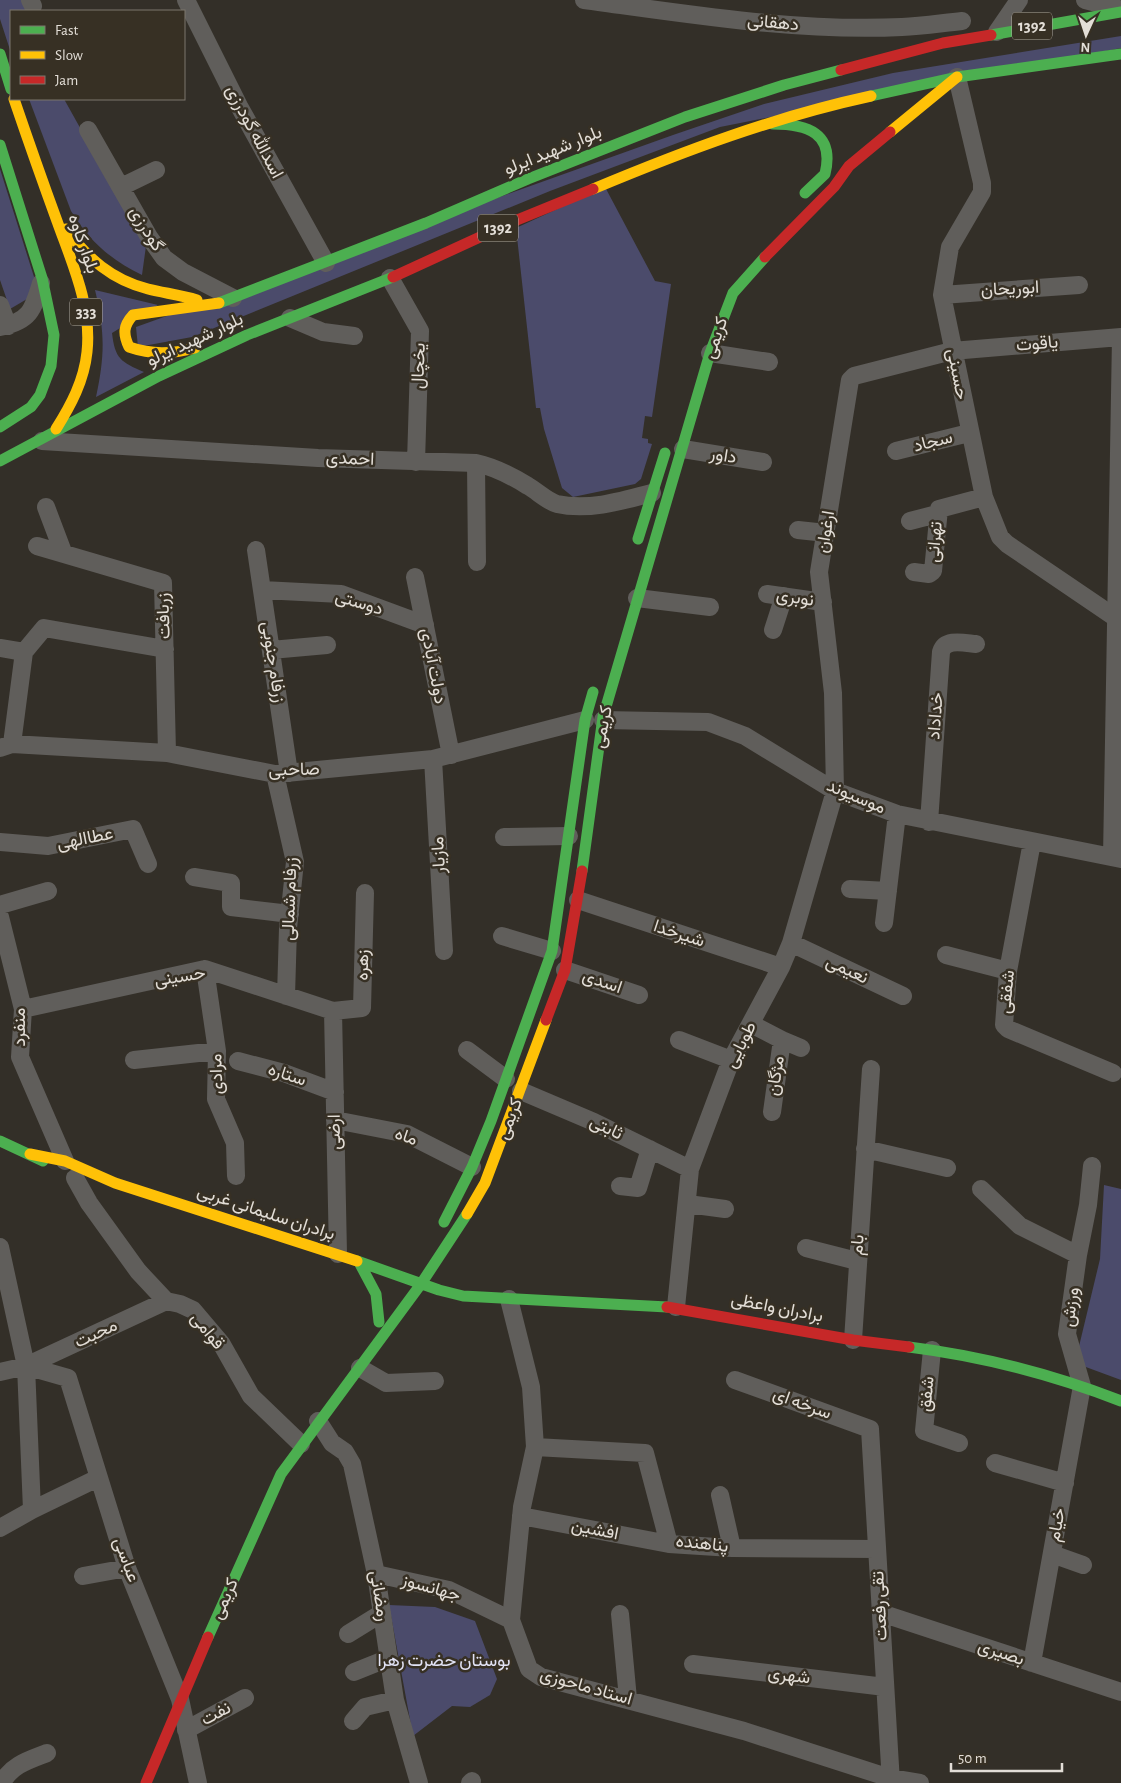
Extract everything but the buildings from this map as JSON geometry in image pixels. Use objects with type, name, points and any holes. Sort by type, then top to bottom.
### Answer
[{"type":"main road","name":"بلوار شهید ایرلو","points":[[47,195],[78,245],[99,266],[119,278],[140,287],[214,305],[326,263],[685,117],[813,77],[943,43],[1121,10]]},
{"type":"main road","points":[[0,54],[10,86]]},
{"type":"main road","name":"بلوار شهید ایرلو","points":[[0,461],[56,429],[159,376],[247,335],[390,278],[517,220],[693,147],[763,124],[860,98],[957,77],[1121,54]]},
{"type":"main road","name":"کریمی","points":[[635,550],[652,493],[676,444],[733,294],[746,277],[834,187],[849,166],[957,77]]},
{"type":"main road","name":"بلوار کاوه","points":[[14,100],[83,297],[88,334],[85,370],[72,402],[56,429]]},
{"type":"main road","points":[[763,124],[801,125],[811,129],[821,138],[826,148],[827,161],[824,174],[800,199]]},
{"type":"main road","name":"333","points":[[0,146],[42,278],[54,335],[51,366],[40,394],[31,407],[16,418],[0,426]]},
{"type":"main road","points":[[214,305],[133,315],[124,324],[123,336],[129,347],[142,352],[158,354],[196,348],[221,337],[247,335]]},
{"type":"main road","name":"کریمی","points":[[146,1783],[180,1699],[281,1474],[300,1444],[334,1404],[421,1284],[457,1232],[485,1183],[565,970],[578,900],[603,720],[637,598],[676,444]]},
{"type":"main road","name":"کریمی","points":[[437,1233],[472,1167],[552,951],[585,720],[596,682]]},
{"type":"main road","points":[[585,720],[603,720]]},
{"type":"main road","name":"برادران سلیمانی غربی","points":[[0,1141],[30,1154],[75,1178],[115,1183]]},
{"type":"main road","name":"برادران سلیمانی غربی","points":[[30,1154],[65,1161],[115,1183],[338,1254],[360,1264],[421,1284]]},
{"type":"main road","points":[[360,1264],[376,1294],[379,1322]]},
{"type":"main road","name":"برادران واعظی","points":[[421,1284],[463,1296],[676,1307],[853,1340],[932,1350],[978,1359],[1082,1386],[1121,1400]]},
{"type":"main road","name":"کریمی","points":[[318,1421],[334,1386],[388,1307]]},
{"type":"street","name":"اسدالله گودرزی","points":[[186,0],[239,106],[326,263]]},
{"type":"street","name":"دهقانی","points":[[584,0],[627,3],[687,14],[809,26],[901,27],[962,21]]},
{"type":"street","points":[[997,32],[1019,0]]},
{"type":"street","points":[[1084,0],[1121,10]]},
{"type":"street","name":"حسینی","points":[[957,77],[982,182],[982,192],[950,247],[942,295],[969,433],[984,497],[1000,536],[1007,544],[1116,618]]},
{"type":"street","name":"گودرزی","points":[[88,130],[149,238],[164,258],[183,272],[233,298]]},
{"type":"street","points":[[121,187],[156,170]]},
{"type":"street","points":[[0,305],[4,327],[24,318],[32,311],[42,278]]},
{"type":"street","name":"یخچال","points":[[390,278],[420,331],[416,462]]},
{"type":"street","name":"ابوریحان","points":[[942,295],[1079,285]]},
{"type":"street","points":[[290,318],[323,332],[354,336]]},
{"type":"street","points":[[1117,858],[1116,618],[1121,337]]},
{"type":"street","name":"یاقوت","points":[[952,351],[1121,337]]},
{"type":"street","name":"ارغوان","points":[[835,791],[833,693],[820,572],[850,380],[854,376],[952,351]]},
{"type":"street","points":[[710,353],[769,362]]},
{"type":"street","name":"سجاد","points":[[896,451],[969,433]]},
{"type":"street","name":"احمدی","points":[[36,441],[416,462],[476,463],[489,466],[527,485],[556,504],[595,505],[620,502],[652,493]]},
{"type":"street","name":"داور","points":[[676,444],[763,462]]},
{"type":"street","points":[[476,463],[477,562]]},
{"type":"street","name":"تهرانی","points":[[914,572],[930,574],[933,571],[937,514],[944,506],[984,497]]},
{"type":"street","points":[[46,507],[63,552]]},
{"type":"street","points":[[910,521],[937,514]]},
{"type":"street","points":[[798,530],[826,533]]},
{"type":"street","name":"زربافت","points":[[37,546],[63,552],[163,583],[168,753]]},
{"type":"street","name":"زرفام جنوبی","points":[[256,550],[271,650],[282,774]]},
{"type":"street","name":"دولت آبادی","points":[[415,577],[451,755]]},
{"type":"street","name":"دوستی","points":[[262,590],[341,594],[425,625]]},
{"type":"street","name":"نوبری","points":[[774,630],[775,595],[822,602]]},
{"type":"street","points":[[637,598],[710,607]]},
{"type":"street","points":[[6,746],[24,652],[44,628],[165,649]]},
{"type":"street","name":"خداداد","points":[[929,822],[941,652],[943,646],[948,643],[976,644]]},
{"type":"street","points":[[271,650],[327,644]]},
{"type":"street","points":[[0,648],[24,652]]},
{"type":"street","name":"صاحبی","points":[[6,746],[168,753],[282,774],[434,759],[585,720]]},
{"type":"street","name":"موسیوند","points":[[603,720],[708,722],[745,736],[835,791],[897,814],[929,822],[1117,858]]},
{"type":"street","name":"مازیار","points":[[434,759],[444,951]]},
{"type":"street","name":"زرفام شمالی","points":[[282,774],[295,862],[290,914],[286,996]]},
{"type":"street","name":"طوبایی","points":[[676,1307],[688,1204],[690,1169],[731,1060],[781,967],[791,943],[835,791]]},
{"type":"street","points":[[884,923],[897,814]]},
{"type":"street","name":"عطاالهی","points":[[0,842],[48,846],[133,829],[148,864]]},
{"type":"street","points":[[504,837],[569,836]]},
{"type":"street","name":"شفقی","points":[[1032,842],[1008,971],[1004,1025],[1008,1029],[1113,1073]]},
{"type":"street","points":[[194,877],[231,883],[231,907],[290,914]]},
{"type":"street","points":[[850,889],[888,891]]},
{"type":"street","points":[[0,905],[48,891]]},
{"type":"street","name":"زهره","points":[[333,1011],[362,1008],[365,893]]},
{"type":"street","name":"شیرخدا","points":[[578,900],[781,967]]},
{"type":"street","name":"منفرد","points":[[0,917],[7,973],[23,1010],[20,1057],[65,1161]]},
{"type":"street","points":[[502,936],[552,951]]},
{"type":"street","name":"نعیمی","points":[[791,943],[903,996]]},
{"type":"street","points":[[946,955],[1008,971]]},
{"type":"street","name":"حسینی","points":[[23,1010],[205,969],[333,1011]]},
{"type":"street","name":"مرادی","points":[[205,969],[217,1051],[216,1100],[235,1143],[236,1176]]},
{"type":"street","name":"اسدی","points":[[565,970],[639,995]]},
{"type":"street","name":"ارضی","points":[[333,1011],[338,1254]]},
{"type":"street","name":"مژگان","points":[[751,1024],[801,1048]]},
{"type":"street","points":[[679,1040],[731,1060]]},
{"type":"street","name":"مژگان","points":[[772,1112],[782,1040]]},
{"type":"street","points":[[467,1050],[506,1079]]},
{"type":"street","points":[[134,1060],[217,1051]]},
{"type":"street","name":"ستاره","points":[[238,1061],[284,1073],[335,1092]]},
{"type":"street","name":"بام","points":[[853,1340],[871,1069]]},
{"type":"street","name":"ثابتی","points":[[520,1091],[690,1169]]},
{"type":"street","name":"ماه","points":[[335,1120],[407,1134],[472,1167]]},
{"type":"street","points":[[620,1186],[638,1188],[650,1149]]},
{"type":"street","points":[[865,1149],[947,1168]]},
{"type":"street","name":"ورزش","points":[[1082,1386],[1066,1334],[1088,1205],[1092,1166]]},
{"type":"street","points":[[75,1178],[117,1243],[138,1271],[166,1302]]},
{"type":"street","points":[[981,1189],[1020,1226],[1078,1255]]},
{"type":"street","points":[[688,1204],[725,1209]]},
{"type":"street","points":[[0,1247],[26,1366],[32,1510]]},
{"type":"street","points":[[806,1248],[857,1261]]},
{"type":"street","name":"استاد ماحوزی","points":[[509,1299],[531,1387],[535,1447],[520,1516],[511,1620],[529,1669],[535,1674],[744,1731],[891,1780],[920,1783]]},
{"type":"street","name":"محبت","points":[[26,1366],[166,1302]]},
{"type":"street","name":"قوامی","points":[[166,1302],[180,1304],[193,1310],[221,1343],[251,1396],[300,1444]]},
{"type":"street","name":"شفق","points":[[932,1350],[924,1431],[959,1443]]},
{"type":"street","points":[[0,1372],[26,1366]]},
{"type":"street","name":"عباسی","points":[[26,1366],[68,1378],[127,1568],[180,1699],[198,1783]]},
{"type":"street","points":[[360,1368],[386,1383],[435,1381]]},
{"type":"street","name":"سرخه ای","points":[[735,1380],[870,1429]]},
{"type":"street","name":"خیام","points":[[1032,1663],[1082,1386]]},
{"type":"street","name":"رمضانی","points":[[318,1421],[332,1443],[344,1452],[352,1464],[376,1574],[395,1700],[418,1783]]},
{"type":"street","name":"تقی رفعت","points":[[870,1429],[891,1780]]},
{"type":"street","name":"پناهنده","points":[[535,1447],[645,1453],[669,1544],[732,1548],[877,1549]]},
{"type":"street","points":[[995,1462],[1065,1484]]},
{"type":"street","points":[[0,1528],[98,1478]]},
{"type":"street","points":[[720,1495],[732,1548]]},
{"type":"street","name":"افشین","points":[[520,1516],[669,1544]]},
{"type":"street","points":[[1052,1554],[1083,1564]]},
{"type":"street","points":[[83,1576],[127,1568]]},
{"type":"street","name":"جهانسوز","points":[[376,1574],[449,1590],[511,1620]]},
{"type":"street","points":[[348,1634],[382,1613]]},
{"type":"street","name":"بصیری","points":[[881,1613],[1121,1692]]},
{"type":"street","points":[[620,1614],[628,1699]]},
{"type":"street","points":[[354,1672],[389,1658]]},
{"type":"street","name":"شهری","points":[[693,1664],[885,1687]]},
{"type":"street","name":"نفت","points":[[186,1730],[246,1698]]},
{"type":"street","points":[[353,1721],[365,1707],[395,1700]]},
{"type":"street","points":[[2,1783],[6,1774],[19,1764],[47,1753]]},
{"type":"green space","points":[[0,0],[26,0],[30,10],[10,10],[10,50],[0,19]]},
{"type":"green space","points":[[1121,36],[1121,48],[720,127],[550,191],[192,337],[138,347],[136,327],[764,104],[893,73]]},
{"type":"green space","points":[[29,100],[65,100],[146,246],[142,275],[120,263],[102,249],[85,232],[71,211]]},
{"type":"green space","points":[[0,169],[35,280],[27,299],[10,309],[0,280]]},
{"type":"green space","points":[[605,187],[655,281],[671,284],[652,417],[645,416],[642,438],[648,439],[648,443],[652,444],[641,479],[635,484],[573,497],[562,488],[544,429],[540,408],[536,408],[516,228]]},
{"type":"green space","points":[[95,290],[158,305],[112,333],[115,349],[120,358],[144,372],[96,397],[103,344],[101,319]]},
{"type":"green space","points":[[1104,1185],[1121,1189],[1121,1380],[1075,1363],[1100,1259]]},
{"type":"green space","name":"بوستان حضرت زهرا","points":[[389,1605],[435,1607],[475,1621],[497,1679],[490,1695],[470,1707],[452,1706],[413,1736]]},
{"type":"traffic: fast","points":[[991,35],[1121,12]]},
{"type":"traffic: fast","points":[[0,54],[10,86]]},
{"type":"traffic: fast","points":[[871,96],[957,77],[1121,54]]},
{"type":"traffic: fast","points":[[219,303],[426,223],[528,179],[685,117],[784,85],[841,70]]},
{"type":"traffic: fast","points":[[773,124],[785,124],[807,129],[822,140],[826,149],[827,160],[825,174],[805,193]]},
{"type":"traffic: fast","points":[[0,145],[42,278],[54,335],[51,366],[40,395],[31,407],[0,427]]},
{"type":"traffic: fast","points":[[582,871],[603,717],[710,353],[733,293],[765,257]]},
{"type":"traffic: fast","points":[[0,461],[159,376],[247,335],[393,277]]},
{"type":"traffic: fast","points":[[638,539],[665,453]]},
{"type":"traffic: fast","points":[[444,1222],[472,1167],[491,1121],[552,951],[585,720],[593,692]]},
{"type":"traffic: fast","points":[[0,1141],[43,1161]]},
{"type":"traffic: fast","points":[[208,1637],[281,1474],[421,1284],[467,1214]]},
{"type":"traffic: fast","points":[[357,1261],[439,1290],[463,1296],[667,1307]]},
{"type":"traffic: fast","points":[[360,1264],[376,1294],[379,1322]]},
{"type":"traffic: fast","points":[[909,1347],[990,1361],[1070,1383],[1121,1401]]},
{"type":"traffic: slow","points":[[890,132],[957,77]]},
{"type":"traffic: slow","points":[[593,189],[661,161],[730,136],[799,114],[871,96]]},
{"type":"traffic: slow","points":[[14,100],[80,285],[87,318],[87,352],[83,373],[72,402],[56,429]]},
{"type":"traffic: slow","points":[[66,229],[92,258],[123,280],[148,289],[197,300]]},
{"type":"traffic: slow","points":[[195,348],[162,353],[129,347],[125,334],[127,323],[133,315],[219,303]]},
{"type":"traffic: slow","points":[[467,1214],[485,1183],[546,1020]]},
{"type":"traffic: slow","points":[[30,1154],[65,1161],[115,1183],[357,1261]]},
{"type":"traffic: jam","points":[[841,70],[943,43],[991,35]]},
{"type":"traffic: jam","points":[[765,257],[834,187],[849,166],[890,132]]},
{"type":"traffic: jam","points":[[393,277],[517,220],[593,189]]},
{"type":"traffic: jam","points":[[546,1020],[565,970],[582,871]]},
{"type":"traffic: jam","points":[[667,1307],[853,1340],[909,1347]]},
{"type":"traffic: jam","points":[[146,1783],[208,1637]]}]
